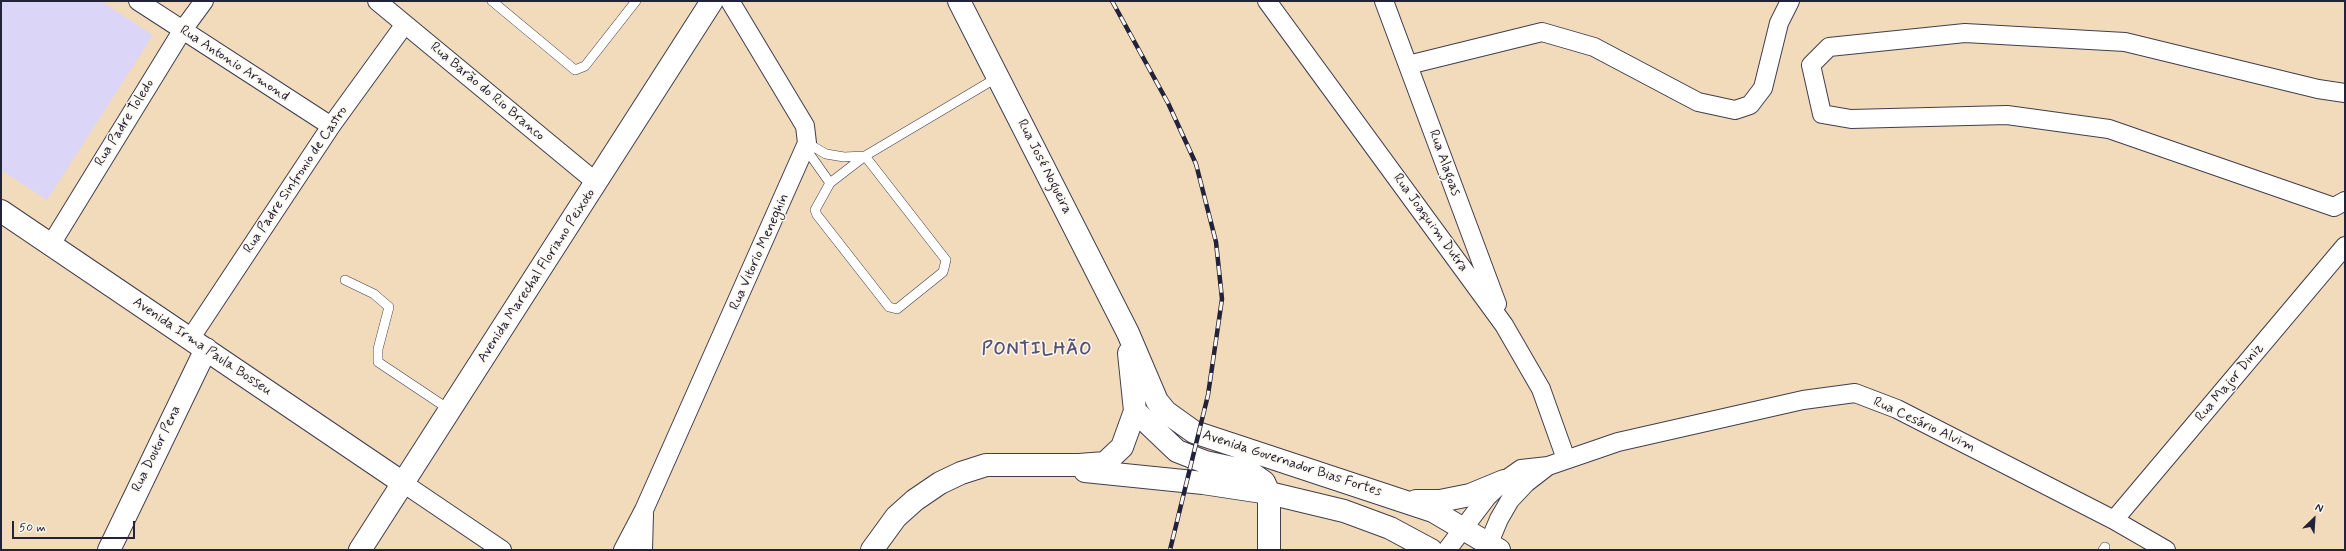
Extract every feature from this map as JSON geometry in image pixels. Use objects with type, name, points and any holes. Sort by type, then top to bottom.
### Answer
[{"type":"main road","name":"Avenida Marechal Floriano Peixoto","points":[[360,550],[712,1]]},
{"type":"main road","name":"Rua José Nogueira","points":[[960,1],[1128,333]]},
{"type":"main road","name":"Avenida Irma Paula Bosseu","points":[[1,211],[50,246],[403,483]]},
{"type":"main road","points":[[872,550],[896,517],[940,482],[986,465],[1048,466],[1105,463],[1122,447],[1135,412],[1128,333]]},
{"type":"main road","name":"Avenida Governador Bias Fortes","points":[[1128,333],[1157,401],[1166,412],[1194,432],[1434,511],[1464,527],[1491,548]]},
{"type":"main road","name":"Rua Doutor Pena","points":[[109,550],[198,344]]},
{"type":"main road","points":[[1135,412],[1177,451],[1205,462],[1242,470],[1254,475],[1264,482],[1269,493],[1270,550]]},
{"type":"main road","name":"Avenida Governador Bias Fortes","points":[[1048,466],[1107,474],[1203,483],[1269,493],[1344,511],[1384,525],[1431,550]]},
{"type":"main road","points":[[1407,501],[1440,501],[1470,495],[1504,481]]},
{"type":"street","name":"Rua Antonio Armond","points":[[138,1],[182,31],[331,126]]},
{"type":"street","name":"Rua Padre Toledo","points":[[50,246],[182,31],[204,1]]},
{"type":"street","name":"Rua Barão do Rio Branco","points":[[377,1],[597,182]]},
{"type":"street","points":[[730,1],[805,126],[807,146]]},
{"type":"street","name":"Rua Joaquim Dutra","points":[[1267,1],[1504,325],[1541,389],[1566,459]]},
{"type":"street","name":"Rua Alagoas","points":[[1384,1],[1504,325]]},
{"type":"street","points":[[1408,65],[1542,32],[1594,47],[1698,102],[1735,110],[1750,105],[1763,88],[1779,23],[1790,1]]},
{"type":"street","name":"Rua Padre Sinfronio de Castro","points":[[198,344],[331,126],[405,24]]},
{"type":"street","points":[[2345,93],[2318,89],[2125,42],[1988,34],[1965,33],[1829,47],[1811,65],[1822,114],[1851,119],[2007,114],[2109,129],[2334,207],[2345,201]]},
{"type":"street","name":"Rua Vitorio Meneghin","points":[[623,550],[644,510],[807,146]]},
{"type":"street","name":"Rua Major Diniz","points":[[2114,520],[2345,246]]},
{"type":"street","name":"Rua Cesário Alvim","points":[[1548,466],[1618,442],[1802,400],[1855,393],[1897,409],[2114,520],[2166,550]]},
{"type":"street","points":[[1446,550],[1487,497],[1504,481],[1527,467],[1548,466]]},
{"type":"street","points":[[1491,548],[1510,500],[1526,483],[1548,466]]},
{"type":"street","points":[[403,483],[502,550]]},
{"type":"street","name":"Rua Vitorio Meneghin","points":[[643,550],[644,510]]},
{"type":"lane","points":[[492,1],[575,70],[585,66],[636,1]]},
{"type":"lane","points":[[865,156],[946,260],[943,272],[897,309],[889,307],[817,215],[816,204],[830,183],[865,156],[998,77]]},
{"type":"lane","points":[[807,146],[826,154],[844,158],[865,156]]},
{"type":"lane","points":[[807,146],[830,183]]},
{"type":"lane","points":[[345,280],[374,294],[389,308],[378,349],[378,362],[450,410]]},
{"type":"shaded area","points":[[1,1],[101,1],[153,35],[47,200],[1,170]]},
{"type":"railway","points":[[1112,1],[1168,103],[1196,164],[1216,242],[1222,299],[1208,395],[1170,550]]},
{"type":"district","name":"PONTILHÃO","points":[[1037,350]]}]
